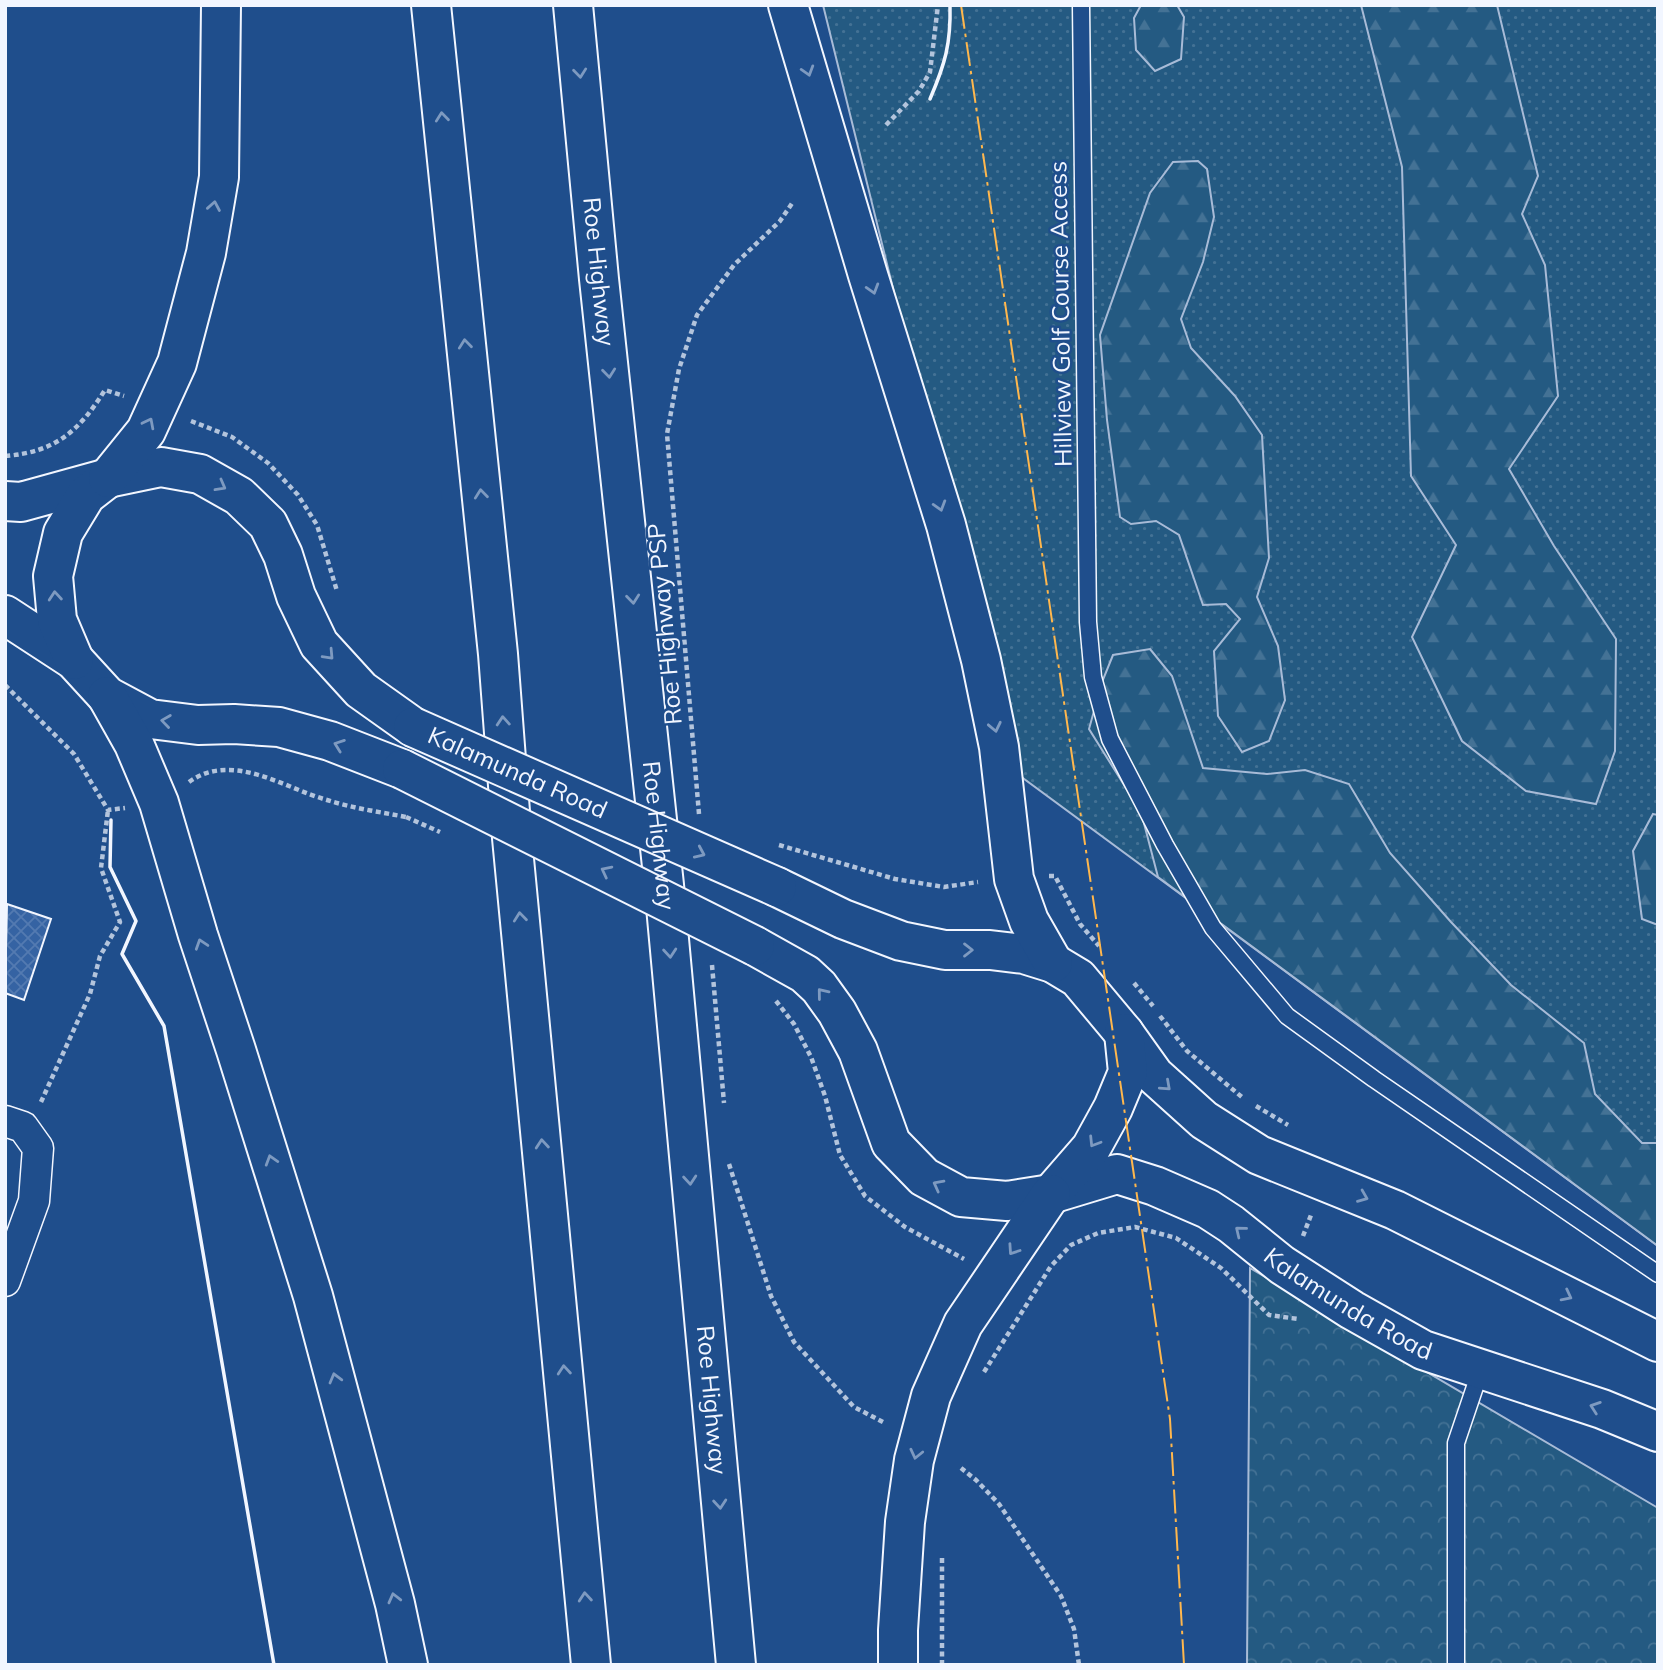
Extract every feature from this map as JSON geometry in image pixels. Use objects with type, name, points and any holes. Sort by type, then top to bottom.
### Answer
[{"type":"main road","points":[[108,478],[146,430],[177,363],[206,253],[219,177],[221,5]]},
{"type":"main road","points":[[431,5],[498,654],[512,838],[591,1665]]},
{"type":"main road","name":"Roe Highway","points":[[573,5],[664,886],[736,1665]]},
{"type":"main road","points":[[788,5],[946,525],[981,660],[999,747],[1014,879],[1029,921],[1053,963]]},
{"type":"main road","name":"Kalamunda Road","points":[[5,501],[22,502],[108,478],[161,467],[200,474],[239,496],[268,524],[284,555],[296,596],[319,644],[361,690],[413,727],[777,887],[843,919],[901,941],[945,950],[990,950],[1024,954],[1053,963],[1078,978],[1124,1033],[1154,1075],[1204,1119],[1259,1155],[1395,1210],[1658,1342]]},
{"type":"main road","name":"Kalamunda Road","points":[[74,660],[57,620],[53,576],[63,533],[86,495],[108,478]]},
{"type":"main road","name":"Kalamunda Road","points":[[5,615],[74,660],[107,696],[150,719],[198,725],[279,727],[330,741],[402,769],[755,946],[805,974],[819,987],[837,1012],[858,1051],[891,1143],[924,1177],[961,1197],[1007,1202],[1051,1194],[1117,1174],[1155,1186],[1208,1209],[1282,1265],[1423,1350],[1602,1409],[1658,1432]]},
{"type":"main road","points":[[107,696],[134,744],[159,803],[313,1296],[395,1604],[408,1665]]},
{"type":"main road","points":[[898,1665],[905,1522],[914,1460],[931,1396],[963,1324],[1051,1194],[1091,1148],[1113,1108],[1128,1072],[1124,1033]]},
{"type":"street","points":[[5,1121],[23,1127],[38,1148],[34,1201],[5,1281]]},
{"type":"lane","name":"Hillview Golf Course Access","points":[[1081,5],[1088,622],[1093,677],[1110,739],[1165,845],[1213,928],[1287,1016],[1658,1274]]},
{"type":"lane","points":[[1457,1665],[1456,1443],[1480,1369]]},
{"type":"path","points":[[886,125],[919,92],[930,72],[938,5]]},
{"type":"path","name":"Roe Highway PSP","points":[[700,820],[667,434],[678,369],[697,315],[734,265],[780,221],[793,202]]},
{"type":"path","points":[[37,1109],[90,994],[100,956],[120,922],[101,868],[108,810]]},
{"type":"path","points":[[711,958],[724,1110]]},
{"type":"path","points":[[728,1152],[729,1165],[771,1296],[794,1342],[854,1407],[883,1422]]},
{"type":"path","points":[[983,1373],[1030,1301]]},
{"type":"path","points":[[961,1468],[999,1504],[1062,1596],[1074,1629],[1079,1665]]},
{"type":"path","points":[[942,1554],[942,1665]]},
{"type":"green space","points":[[823,5],[1658,5],[1658,1246],[1012,770]]},
{"type":"green space","points":[[1141,5],[1177,5],[1184,17],[1181,59],[1155,71],[1136,50],[1134,18]]},
{"type":"green space","points":[[1361,5],[1497,5],[1538,176],[1522,214],[1545,265],[1558,396],[1509,469],[1554,546],[1616,639],[1615,751],[1596,804],[1526,791],[1462,741],[1412,637],[1456,545],[1411,476],[1402,167]]},
{"type":"green space","points":[[1198,161],[1207,169],[1214,217],[1203,262],[1181,319],[1191,348],[1235,396],[1262,435],[1269,558],[1257,597],[1278,646],[1285,700],[1269,741],[1242,752],[1218,716],[1214,651],[1240,619],[1226,604],[1203,605],[1179,535],[1156,521],[1131,524],[1120,517],[1107,420],[1100,335],[1150,193],[1173,162]]},
{"type":"green space","points":[[1150,649],[1172,676],[1203,768],[1267,774],[1305,770],[1349,784],[1390,853],[1451,922],[1511,985],[1584,1043],[1595,1094],[1642,1143],[1658,1143],[1658,1246],[1158,877],[1141,812],[1089,729],[1102,682],[1113,655]]},
{"type":"green space","points":[[1653,814],[1658,815],[1658,925],[1642,919],[1633,851]]},
{"type":"green space","points":[[1250,1268],[1658,1508],[1658,1665],[1247,1665]]},
{"type":"building","points":[[7,904],[51,919],[24,1000],[5,993]]},
{"type":"wall","points":[[930,99],[946,54],[950,5]]},
{"type":"wall","points":[[111,820],[110,867],[136,921],[122,954],[164,1026],[274,1665]]},
{"type":"power","points":[[961,5],[1170,1419],[1184,1665]]}]
